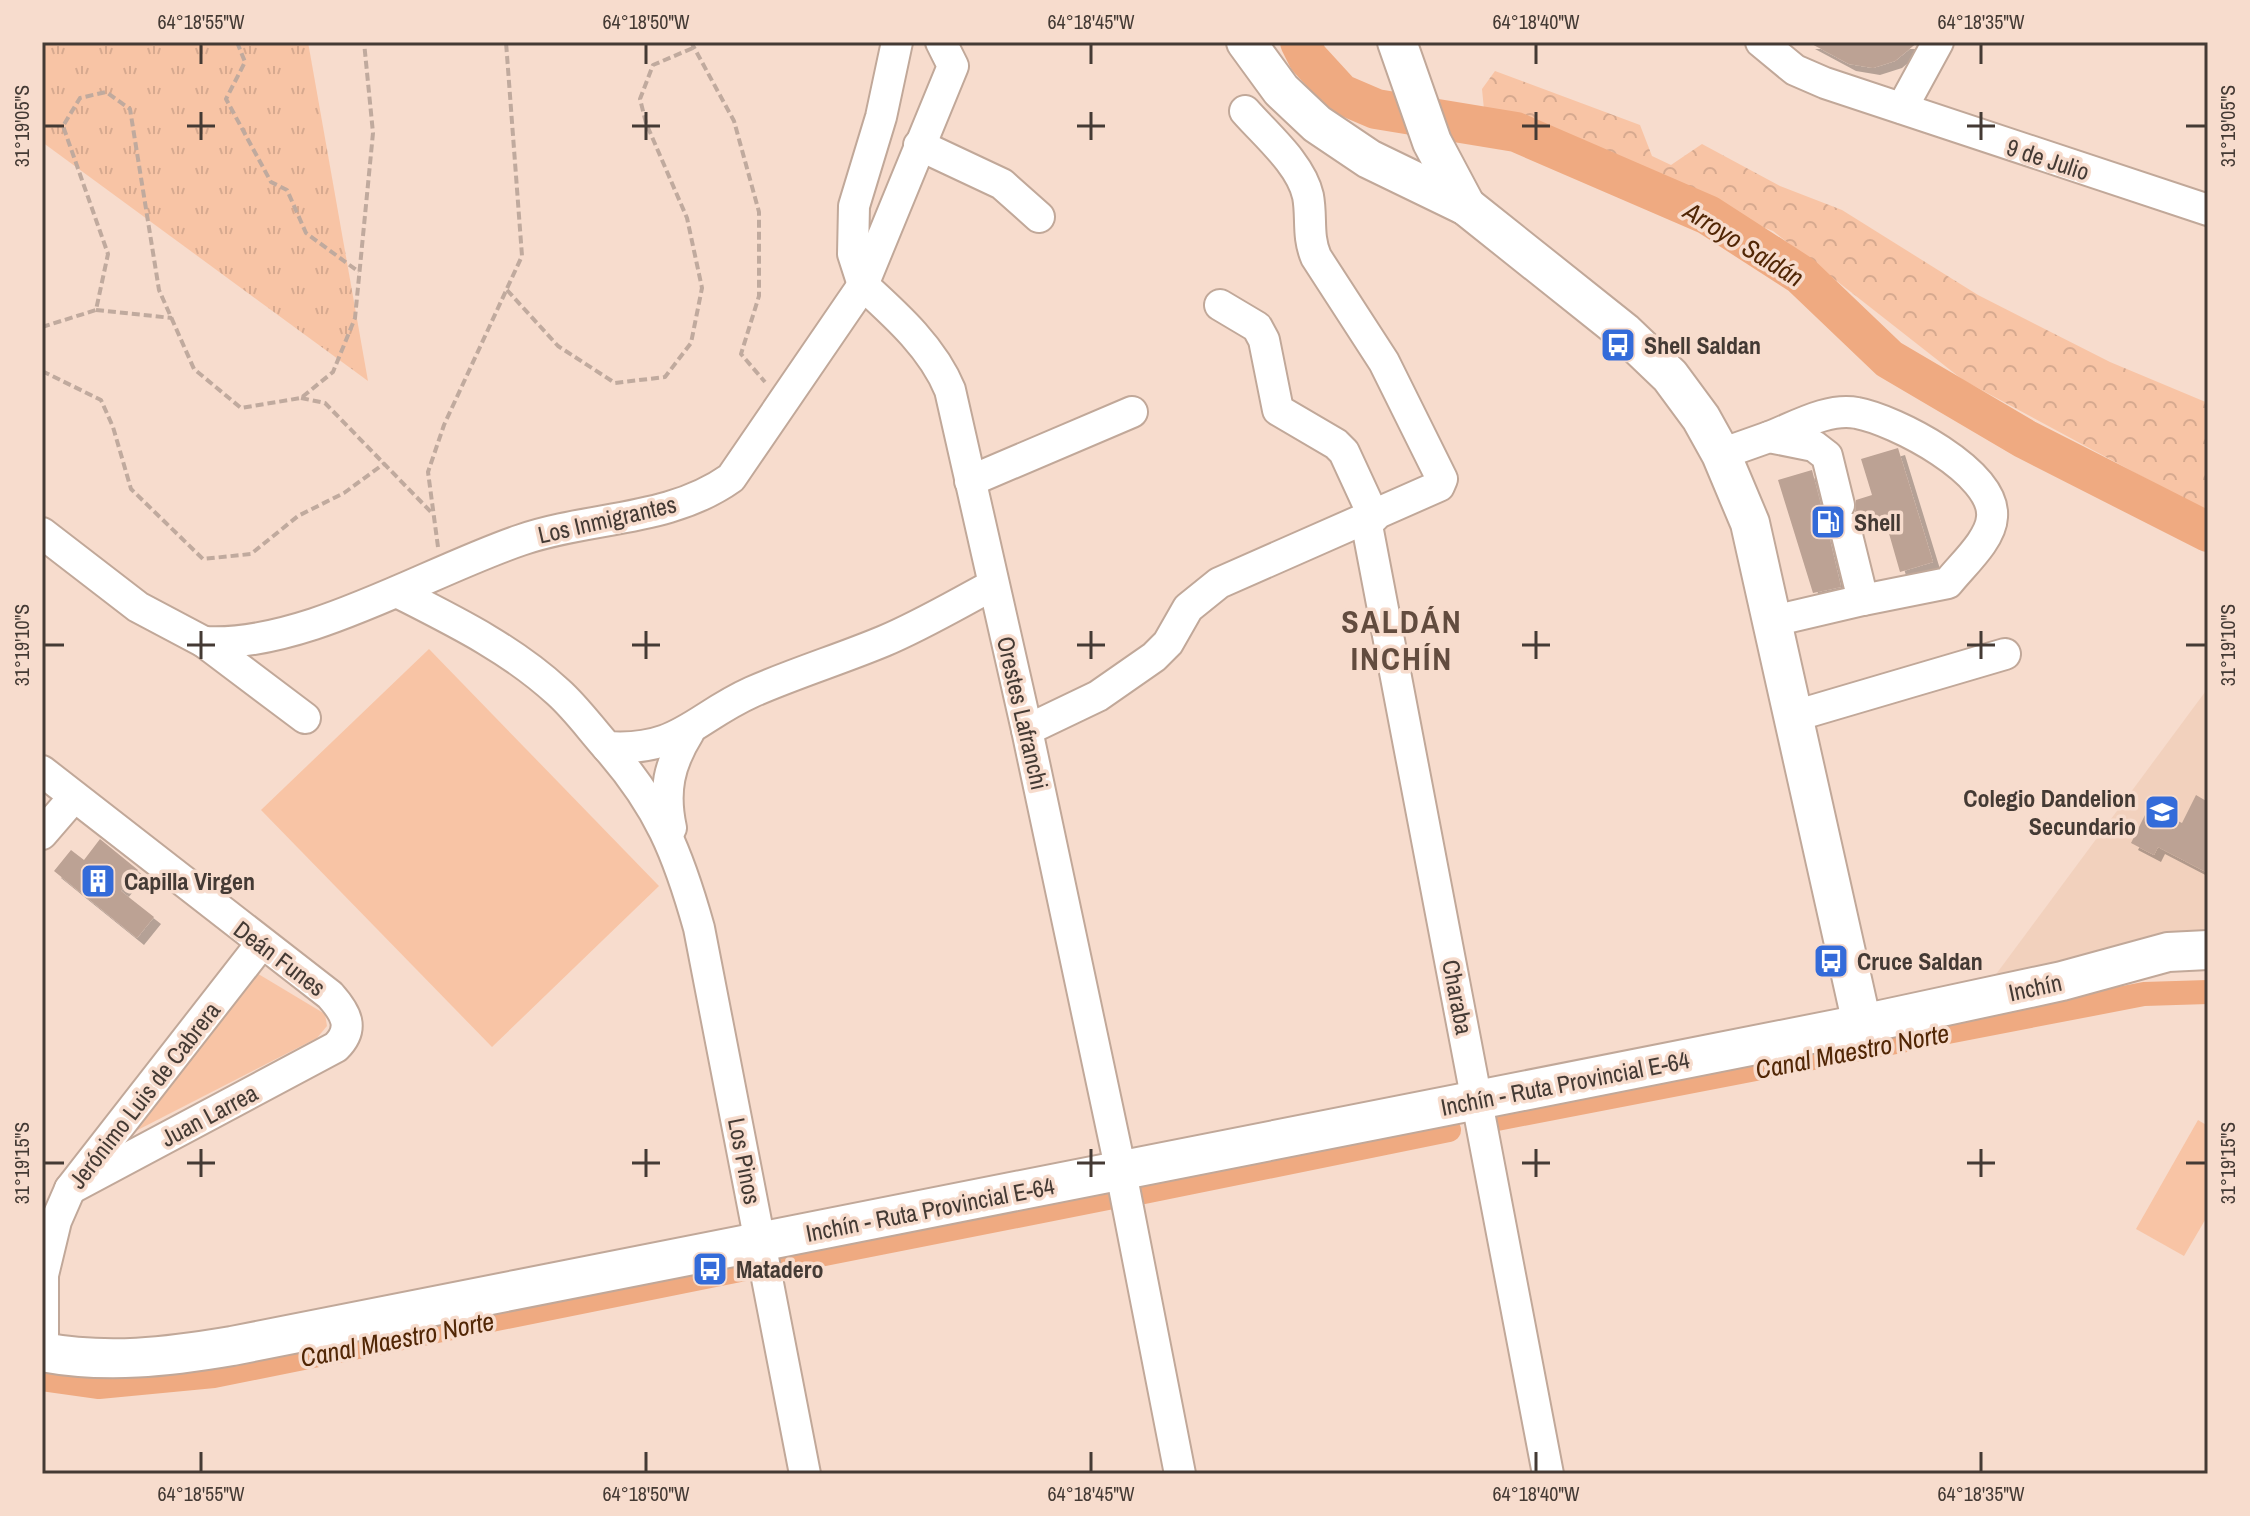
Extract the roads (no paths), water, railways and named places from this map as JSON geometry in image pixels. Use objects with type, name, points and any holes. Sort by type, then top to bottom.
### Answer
[{"type":"main road","points":[[1246,42],[1281,90],[1317,124],[1369,159],[1466,206],[1624,332],[1670,376],[1701,418],[1721,454],[1750,523],[1862,1024]]},
{"type":"main road","points":[[1400,53],[1435,147],[1466,206]]},
{"type":"main road","points":[[1398,171],[1424,171],[1435,162],[1435,147]]},
{"type":"main road","name":"Inchín","points":[[1862,1024],[2062,981],[2168,952],[2208,950]]},
{"type":"main road","name":"Inchín - Ruta Provincial E-64","points":[[43,1339],[106,1360],[180,1355],[1862,1024]]},
{"type":"street","points":[[863,285],[853,254],[854,206],[881,117],[897,42]]},
{"type":"street","name":"9 de Julio","points":[[1761,42],[1795,70],[1958,130],[2208,210]]},
{"type":"street","points":[[1902,108],[1938,42]]},
{"type":"street","name":"Los Inmigrantes","points":[[204,642],[261,641],[397,592],[442,570],[524,539],[629,519],[713,491],[731,478],[863,285],[919,145],[952,50]]},
{"type":"street","points":[[1027,730],[1098,696],[1154,657],[1168,643],[1188,608],[1219,583],[1439,486],[1442,479],[1384,362],[1316,257],[1309,241],[1307,193],[1299,174],[1245,111]]},
{"type":"street","points":[[919,145],[1002,184],[1039,217]]},
{"type":"street","name":"Orestes Lafranchi","points":[[863,285],[894,313],[945,377],[1027,730],[1121,1172],[1180,1474]]},
{"type":"street","name":"Charaba","points":[[1220,305],[1257,327],[1264,340],[1278,410],[1284,417],[1336,444],[1344,452],[1370,518],[1548,1474]]},
{"type":"street","points":[[970,481],[1132,412]]},
{"type":"street","points":[[1721,454],[1834,413],[1857,413],[1928,442],[1974,476],[1991,504],[1989,530],[1948,583],[1773,621]]},
{"type":"street","points":[[1769,437],[1814,446],[1827,456],[1863,600]]},
{"type":"street","points":[[42,533],[138,607],[204,642],[305,718]]},
{"type":"street","points":[[607,747],[636,749],[661,744],[689,732],[751,692],[885,640],[993,585]]},
{"type":"street","name":"Los Pinos","points":[[397,592],[473,630],[521,661],[559,693],[650,799],[675,851]]},
{"type":"street","points":[[1791,717],[2005,654]]},
{"type":"street","name":"Los Pinos","points":[[689,732],[673,757],[666,807],[675,851],[699,928],[805,1474]]},
{"type":"street","name":"Deán Funes","points":[[42,771],[343,1010],[348,1023],[345,1037]]},
{"type":"street","points":[[42,834],[74,797]]},
{"type":"street","name":"Jerónimo Luis de Cabrera","points":[[43,1339],[45,1264],[56,1221],[70,1189],[261,944]]},
{"type":"street","name":"Juan Larrea","points":[[70,1189],[336,1047],[345,1037]]},
{"type":"waterway","name":"Arroyo Saldán","points":[[1300,42],[1308,58],[1341,94],[1376,109],[1516,132],[1708,215],[1801,275],[1889,359],[2025,439],[2208,532]]},
{"type":"waterway","name":"Canal Maestro Norte","points":[[1497,1119],[2144,994],[2208,992]]},
{"type":"waterway","name":"Canal Maestro Norte","points":[[1144,1192],[1449,1130]]},
{"type":"waterway","name":"Canal Maestro Norte","points":[[779,1263],[1108,1198]]},
{"type":"waterway","name":"Canal Maestro Norte","points":[[42,1379],[99,1387],[214,1376],[750,1268]]},
{"type":"place","name":"Shell Saldan","points":[[1618,345]]},
{"type":"place","name":"Shell","points":[[1828,522]]},
{"type":"place","name":"Colegio Dandelion Secundario","points":[[2162,812]]},
{"type":"place","name":"Capilla Virgen","points":[[98,881]]},
{"type":"place","name":"Cruce Saldan","points":[[1831,961]]},
{"type":"place","name":"Matadero","points":[[710,1269]]},
{"type":"district","name":"SALDÁN INCHÍN","points":[[1402,640]]}]
